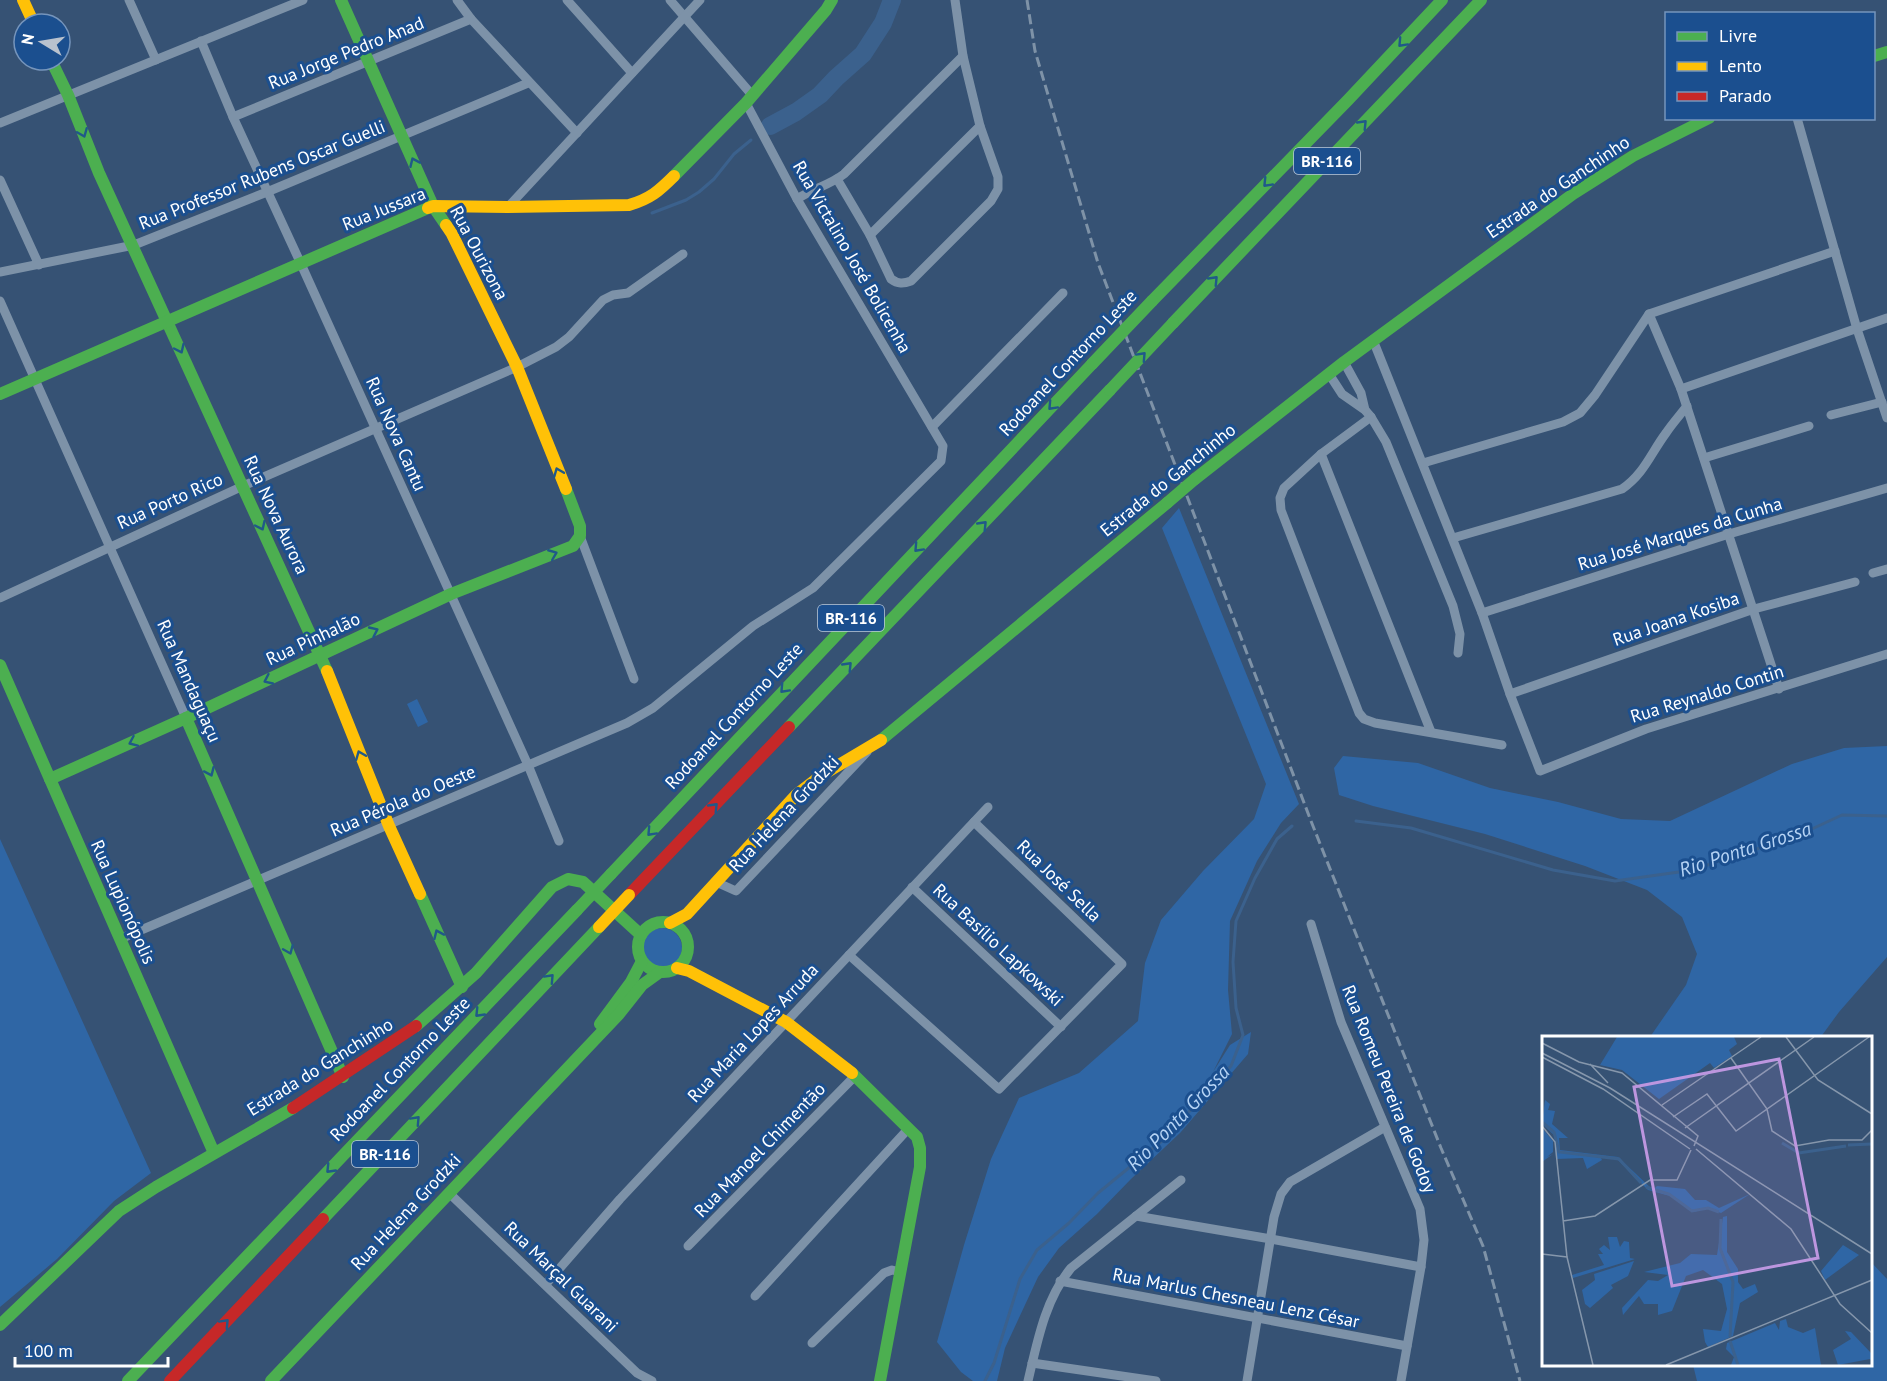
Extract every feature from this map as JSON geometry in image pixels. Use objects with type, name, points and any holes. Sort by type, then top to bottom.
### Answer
[{"type":"main road","name":"Rua Ourizona","points":[[341,0],[433,206],[452,234],[517,367],[580,531]]},
{"type":"main road","name":"Rua Jussara","points":[[0,394],[433,206],[629,205],[646,200],[658,192],[749,99],[826,10],[832,0]]},
{"type":"main road","name":"Rodoanel Contorno Leste","points":[[128,1381],[577,910],[1092,363],[1442,0]]},
{"type":"main road","name":"BR-116","points":[[170,1381],[1481,0]]},
{"type":"main road","name":"Rua Nova Aurora","points":[[57,72],[99,173],[321,656],[389,826],[462,987]]},
{"type":"main road","name":"Estrada do Ganchinho","points":[[670,923],[687,914],[796,795],[828,771],[873,746],[897,728],[1195,479],[1344,362],[1573,194],[1633,156],[1705,120]]},
{"type":"main road","name":"Rua Pinhalão","points":[[50,779],[321,656],[451,594],[573,546],[580,531]]},
{"type":"main road","name":"Rua Lupionópolis","points":[[0,665],[214,1153]]},
{"type":"main road","name":"Rua Mandaguaçu","points":[[186,718],[344,1077]]},
{"type":"main road","name":"Estrada do Ganchinho","points":[[0,1325],[119,1211],[156,1186],[344,1077],[418,1025],[462,987],[548,891],[562,880],[576,879],[583,882],[641,935]]},
{"type":"main road","points":[[683,967],[687,947],[683,933],[687,914]]},
{"type":"main road","points":[[683,933],[670,923],[648,927],[641,935],[638,947],[642,961],[660,972],[683,967],[786,1022],[846,1067],[917,1137],[920,1148],[920,1167],[880,1381]]},
{"type":"main road","name":"Rua Helena Grodzki","points":[[567,1068],[631,982],[642,961]]},
{"type":"main road","name":"Rua Helena Grodzki","points":[[271,1381],[619,1014],[639,986],[660,972]]},
{"type":"street","points":[[129,0],[156,60]]},
{"type":"street","points":[[0,123],[303,0]]},
{"type":"street","points":[[457,0],[471,19],[577,133]]},
{"type":"street","points":[[567,0],[632,73]]},
{"type":"street","name":"Rua Victalino José Bolicenha","points":[[670,0],[749,99],[797,199],[943,446],[941,461],[813,588],[753,626],[689,678]]},
{"type":"street","points":[[508,207],[700,0]]},
{"type":"street","points":[[837,179],[870,235],[891,279],[897,283],[911,280],[992,201],[998,189],[998,177],[980,126],[963,56],[956,0]]},
{"type":"street","name":"Rua Jorge Pedro Anad","points":[[233,117],[471,19]]},
{"type":"street","name":"Rua Nova Cantu","points":[[201,41],[233,117],[528,765],[559,842]]},
{"type":"street","points":[[797,199],[837,179],[963,56]]},
{"type":"street","name":"Rua Professor Rubens Oscar Guelli","points":[[0,272],[134,245],[267,192],[528,82]]},
{"type":"street","points":[[1798,120],[1857,329],[1887,418]]},
{"type":"street","points":[[870,235],[980,126]]},
{"type":"street","points":[[0,180],[39,264]]},
{"type":"street","points":[[1424,463],[1563,422],[1580,413],[1650,314],[1835,250]]},
{"type":"street","name":"Rua Porto Rico","points":[[0,597],[243,486],[517,367],[556,347],[569,337],[603,300],[613,295],[628,293],[682,254]]},
{"type":"street","points":[[932,428],[1063,293]]},
{"type":"street","name":"Rua Mandaguaçu","points":[[0,301],[186,718]]},
{"type":"street","points":[[1650,314],[1687,406],[1779,689]]},
{"type":"street","points":[[1681,389],[1887,318]]},
{"type":"street","points":[[1373,340],[1453,537],[1510,694]]},
{"type":"street","points":[[1344,362],[1361,393],[1368,414],[1386,442],[1453,606],[1460,634],[1458,653]]},
{"type":"street","points":[[1329,374],[1342,394],[1368,414]]},
{"type":"street","points":[[1349,400],[1356,392],[1361,393]]},
{"type":"street","points":[[1831,415],[1882,402]]},
{"type":"street","points":[[1453,537],[1622,489],[1643,471],[1665,433],[1687,406]]},
{"type":"street","points":[[1368,414],[1284,488],[1280,498],[1281,510],[1359,713],[1364,719],[1375,723],[1502,745]]},
{"type":"street","points":[[1704,458],[1809,426]]},
{"type":"street","points":[[1321,454],[1431,732]]},
{"type":"street","name":"Rua José Marques da Cunha","points":[[1482,613],[1729,534],[1887,488]]},
{"type":"street","points":[[580,531],[634,679]]},
{"type":"street","points":[[1873,573],[1887,569]]},
{"type":"street","name":"Rua Joana Kosiba","points":[[1510,694],[1754,609],[1855,582]]},
{"type":"street","name":"Rua Reynaldo Contin","points":[[1510,694],[1540,771],[1646,729],[1887,654]]},
{"type":"street","name":"Rua Pérola do Oeste","points":[[120,939],[627,723],[653,708],[689,678]]},
{"type":"street","name":"Rua Helena Grodzki","points":[[716,882],[736,891],[873,746]]},
{"type":"street","name":"Rua Maria Lopes Arruda","points":[[546,1284],[620,1199],[988,807]]},
{"type":"street","name":"Rua José Sella","points":[[974,822],[1122,964],[1061,1027]]},
{"type":"street","name":"Rua Basílio Lapkowski","points":[[912,887],[1061,1027]]},
{"type":"street","name":"Rua Romeu Pereira de Godoy","points":[[1311,924],[1341,1022],[1420,1209],[1424,1240],[1401,1381]]},
{"type":"street","points":[[849,955],[999,1089],[1061,1027]]},
{"type":"street","name":"Rua Manoel Chimentão","points":[[688,1246],[855,1076]]},
{"type":"street","points":[[1247,1381],[1274,1217],[1284,1188],[1290,1182],[1385,1127]]},
{"type":"street","points":[[755,1296],[909,1128]]},
{"type":"street","points":[[1028,1381],[1042,1326],[1060,1281],[1071,1268],[1181,1180]]},
{"type":"street","name":"Rua Marçal Guarani","points":[[449,1193],[637,1373],[652,1381]]},
{"type":"street","points":[[1136,1216],[1421,1267]]},
{"type":"street","points":[[812,1343],[884,1273],[892,1270],[900,1272]]},
{"type":"street","name":"Rua Marlus Chesneau Lenz César","points":[[1060,1281],[1407,1346]]},
{"type":"street","points":[[1032,1363],[1156,1381]]},
{"type":"shaded area","points":[[1179,508],[1299,804],[1281,823],[1257,861],[1230,921],[1228,990],[1232,1034],[1213,1072],[1230,1045],[1251,1032],[1248,1054],[1180,1133],[1059,1248],[1038,1277],[1005,1348],[997,1381],[973,1381],[961,1372],[937,1342],[991,1159],[1019,1098],[1079,1073],[1138,1021],[1145,963],[1161,920],[1203,871],[1254,819],[1266,784],[1162,528]]},
{"type":"shaded area","points":[[417,699],[428,722],[418,727],[407,704]]},
{"type":"shaded area","points":[[1887,746],[1887,957],[1839,1012],[1821,1036],[1651,1036],[1686,985],[1697,954],[1682,917],[1647,890],[1585,866],[1485,834],[1373,806],[1339,795],[1334,768],[1343,756],[1418,763],[1490,788],[1558,802],[1621,819],[1670,821],[1792,764],[1844,748]]},
{"type":"shaded area","points":[[0,839],[151,1173],[114,1201],[57,1259],[0,1307]]},
{"type":"shaded area","points":[[662,928],[676,934],[682,948],[676,962],[662,968],[648,962],[642,948],[648,934]]},
{"type":"shaded area","points":[[1872,1263],[1887,1279],[1887,1381],[1697,1381],[1693,1366],[1872,1366]]},
{"type":"waterway","points":[[770,126],[796,112],[820,95],[863,54],[883,23],[892,0]]},
{"type":"waterway","points":[[652,213],[686,200],[699,192],[714,179],[734,154],[751,140]]},
{"type":"waterway","name":"Rio Ponta Grossa","points":[[1356,821],[1411,828],[1553,870],[1615,881],[1693,870],[1788,840],[1842,815],[1887,816]]},
{"type":"waterway","name":"Rio Ponta Grossa","points":[[985,1381],[994,1363],[1020,1279],[1037,1250],[1069,1223],[1098,1193],[1163,1140],[1231,1066],[1243,1035],[1236,1008],[1233,962],[1236,921],[1255,878],[1277,839],[1292,826]]},
{"type":"railway","points":[[1027,0],[1035,51],[1098,263],[1311,821],[1441,1148],[1483,1246],[1520,1381]]},
{"type":"traffic: fast","points":[[341,0],[433,206],[446,225]]},
{"type":"traffic: fast","points":[[674,176],[746,103],[826,10],[832,0]]},
{"type":"traffic: fast","points":[[1152,301],[1442,0]]},
{"type":"traffic: fast","points":[[1173,323],[1481,0]]},
{"type":"traffic: fast","points":[[1875,56],[1887,52]]},
{"type":"traffic: fast","points":[[57,72],[99,173],[327,671]]},
{"type":"traffic: fast","points":[[1195,479],[1344,362],[1573,194],[1633,156],[1705,120]]},
{"type":"traffic: fast","points":[[0,394],[428,208]]},
{"type":"traffic: fast","points":[[1092,364],[1152,301]]},
{"type":"traffic: fast","points":[[1110,390],[1173,323]]},
{"type":"traffic: fast","points":[[611,874],[1092,364]]},
{"type":"traffic: fast","points":[[789,727],[1110,390]]},
{"type":"traffic: fast","points":[[1167,503],[1195,479]]},
{"type":"traffic: fast","points":[[50,779],[451,594],[573,546],[580,536],[580,526],[566,489]]},
{"type":"traffic: fast","points":[[881,740],[1167,503]]},
{"type":"traffic: fast","points":[[0,665],[214,1153]]},
{"type":"traffic: fast","points":[[186,718],[343,1077]]},
{"type":"traffic: fast","points":[[577,910],[611,874]]},
{"type":"traffic: fast","points":[[416,1026],[476,973],[552,887],[568,879],[583,882],[641,935]]},
{"type":"traffic: fast","points":[[420,894],[462,987]]},
{"type":"traffic: fast","points":[[128,1381],[577,910]]},
{"type":"traffic: fast","points":[[663,922],[677,926],[684,933],[688,947],[684,961],[677,968],[663,972],[649,968],[642,961],[638,947],[642,933],[649,926],[663,922]]},
{"type":"traffic: fast","points":[[323,1219],[599,927]]},
{"type":"traffic: fast","points":[[600,1024],[631,982],[642,961]]},
{"type":"traffic: fast","points":[[271,1381],[619,1014],[642,985],[660,972]]},
{"type":"traffic: fast","points":[[852,1073],[917,1137],[920,1148],[920,1167],[880,1381]]},
{"type":"traffic: fast","points":[[0,1325],[119,1211],[156,1187],[293,1108]]},
{"type":"traffic: slow","points":[[23,0],[28,12]]},
{"type":"traffic: slow","points":[[428,208],[433,206],[629,205],[654,194],[674,176]]},
{"type":"traffic: slow","points":[[446,225],[517,367],[566,489]]},
{"type":"traffic: slow","points":[[327,671],[389,826],[420,894]]},
{"type":"traffic: slow","points":[[670,923],[687,914],[796,795],[822,775],[881,740]]},
{"type":"traffic: slow","points":[[599,927],[629,895]]},
{"type":"traffic: slow","points":[[677,968],[689,971],[786,1022],[852,1073]]},
{"type":"traffic: jam","points":[[629,895],[789,727]]},
{"type":"traffic: jam","points":[[293,1108],[416,1026]]},
{"type":"traffic: jam","points":[[170,1381],[323,1219]]}]
